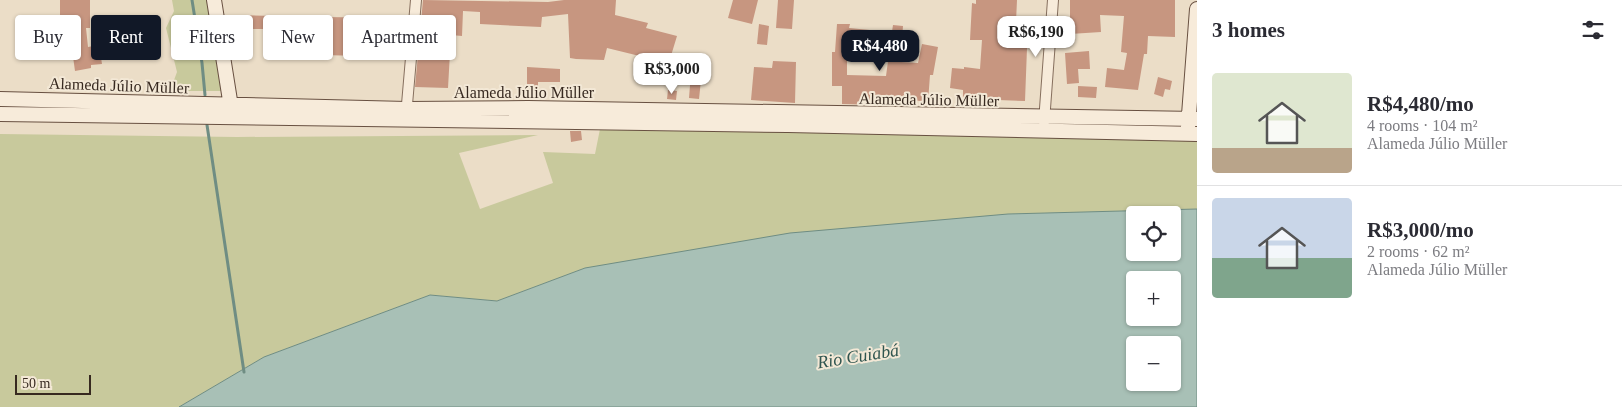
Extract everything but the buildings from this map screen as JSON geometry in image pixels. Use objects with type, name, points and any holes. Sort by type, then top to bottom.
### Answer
[{"type":"main road","points":[[214,0],[232,112]]},
{"type":"main road","points":[[1192,134],[1197,9]]},
{"type":"main road","name":"Alameda Júlio Müller","points":[[0,99],[232,112]]},
{"type":"main road","name":"Alameda Júlio Müller","points":[[0,114],[232,112],[406,115],[528,108],[1044,124],[1192,134]]},
{"type":"main road","name":"Alameda Júlio Müller","points":[[1044,124],[1193,119]]},
{"type":"street","points":[[406,115],[416,0]]},
{"type":"street","points":[[1044,124],[1053,0]]},
{"type":"green space","points":[[172,0],[208,0],[211,15],[172,15],[174,11]]},
{"type":"green space","points":[[171,17],[171,48],[166,28]]},
{"type":"green space","points":[[174,60],[219,60],[224,91],[170,91],[177,72]]},
{"type":"green space","points":[[600,129],[1197,139],[1197,209],[1181,210],[1181,206],[1126,206],[1126,213],[585,268],[497,301],[430,295],[264,357],[179,407],[0,407],[0,134],[237,137],[538,135],[459,153],[480,209],[553,183],[543,152],[595,154]]},
{"type":"water","name":"Rio Cuiabá","points":[[1181,209],[1197,209],[1197,407],[179,407],[264,357],[430,295],[497,301],[585,268],[790,233],[1008,214],[1126,211],[1126,261],[1181,261]]},
{"type":"waterway","points":[[192,0],[205,95]]},
{"type":"waterway","points":[[207,125],[244,372]]}]
